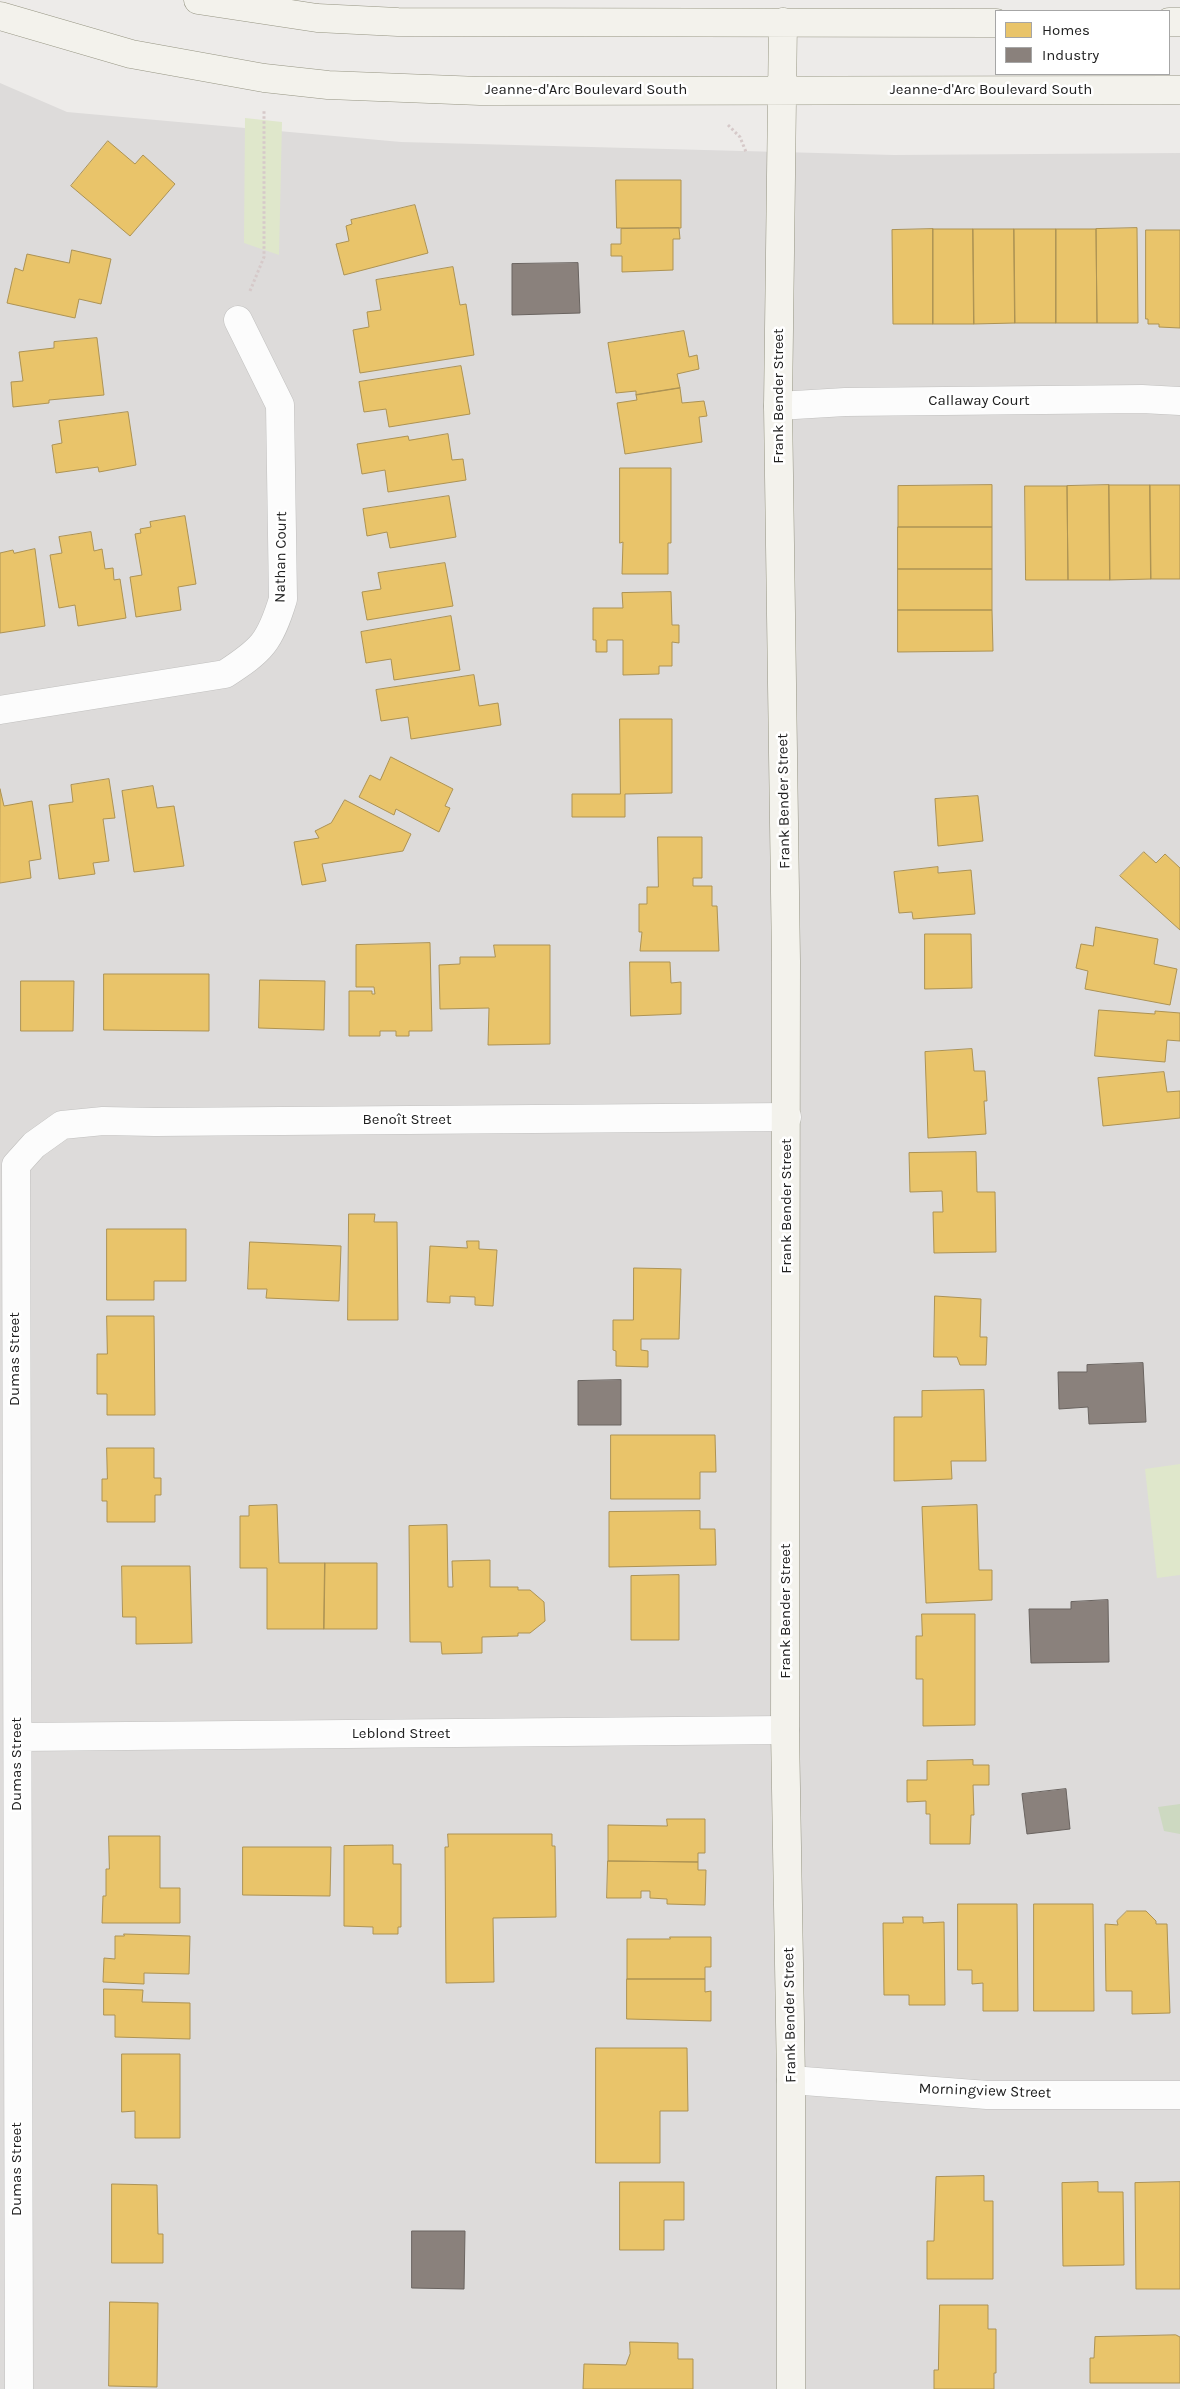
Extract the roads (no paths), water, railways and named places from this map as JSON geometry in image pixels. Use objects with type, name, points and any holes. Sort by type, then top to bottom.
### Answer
[{"type":"street","points":[[198,0],[317,18],[398,22],[995,23]]},
{"type":"street","name":"Jeanne-d'Arc Boulevard South","points":[[0,16],[131,54],[264,78],[399,89],[782,91],[1180,90]]},
{"type":"street","name":"Frank Bender Street","points":[[782,22],[778,406],[787,1117],[786,1730],[791,2080],[791,2389]]},
{"type":"street","name":"Nathan Court","points":[[0,710],[225,674],[254,656],[274,628],[283,599],[280,405],[238,320]]},
{"type":"street","name":"Callaway Court","points":[[778,406],[845,402],[1142,399],[1180,401]]},
{"type":"street","name":"Benoît Street","points":[[34,1145],[62,1125],[103,1121],[787,1117]]},
{"type":"street","name":"Dumas Street","points":[[19,2389],[16,1165],[34,1145]]},
{"type":"street","name":"Leblond Street","points":[[18,1737],[786,1730]]},
{"type":"street","name":"Morningview Street","points":[[791,2080],[986,2094],[1180,2094]]}]
